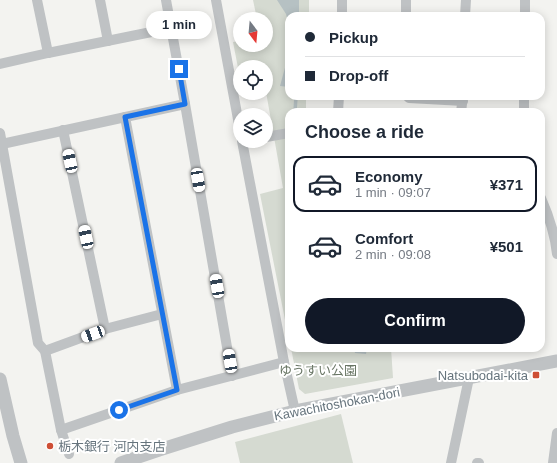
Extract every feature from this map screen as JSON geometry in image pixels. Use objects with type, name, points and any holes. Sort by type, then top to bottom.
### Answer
[{"type":"street","points":[[37,0],[48,53]]},
{"type":"street","points":[[100,0],[108,41]]},
{"type":"street","points":[[166,0],[232,376]]},
{"type":"street","points":[[216,0],[236,108]]},
{"type":"street","points":[[342,0],[342,12]]},
{"type":"street","points":[[406,0],[406,12]]},
{"type":"street","points":[[465,12],[466,0]]},
{"type":"street","points":[[524,0],[524,12]]},
{"type":"street","points":[[0,64],[171,28]]},
{"type":"street","points":[[2,144],[185,104]]},
{"type":"street","points":[[125,117],[177,390]]},
{"type":"street","points":[[64,130],[106,329]]},
{"type":"street","points":[[0,133],[38,343],[45,351],[61,430],[69,454]]},
{"type":"street","points":[[273,136],[285,134]]},
{"type":"street","points":[[244,148],[284,362],[295,411]]},
{"type":"street","points":[[545,206],[549,215],[557,254]]},
{"type":"street","points":[[45,351],[106,329],[162,314]]},
{"type":"street","name":"Kawachitoshokan-dori","points":[[121,463],[232,427],[295,411],[557,361]]},
{"type":"street","points":[[61,430],[177,390],[284,362]]},
{"type":"street","points":[[451,463],[469,378]]},
{"type":"street","points":[[0,379],[13,436],[21,463]]},
{"type":"street","points":[[553,463],[557,433]]},
{"type":"green space","name":"ゆうすい公園","points":[[253,0],[309,0],[309,12],[285,12],[285,100],[306,100],[306,108],[285,108],[285,320],[260,194],[283,188],[273,132],[273,108],[269,108],[267,100],[273,100],[273,60],[236,60],[235,52],[273,52],[273,12],[256,12]]},
{"type":"green space","name":"ゆうすい公園","points":[[292,352],[391,352],[393,378],[305,394],[299,389]]},
{"type":"green space","points":[[341,414],[353,463],[240,463],[235,442]]},
{"type":"shaded area","points":[[277,0],[299,0],[299,12],[285,12]]},
{"type":"shaded area","points":[[285,68],[285,87],[280,86]]},
{"type":"shaded area","points":[[355,352],[366,352],[366,354]]},
{"type":"waterway","points":[[295,108],[296,100]]},
{"type":"place","name":"Natsubodai-kita","points":[[536,375]]},
{"type":"place","name":"栃木銀行 河内支店","points":[[50,446]]},
{"type":"route","points":[[119,410],[177,390],[125,117],[185,104],[179,69]]}]
